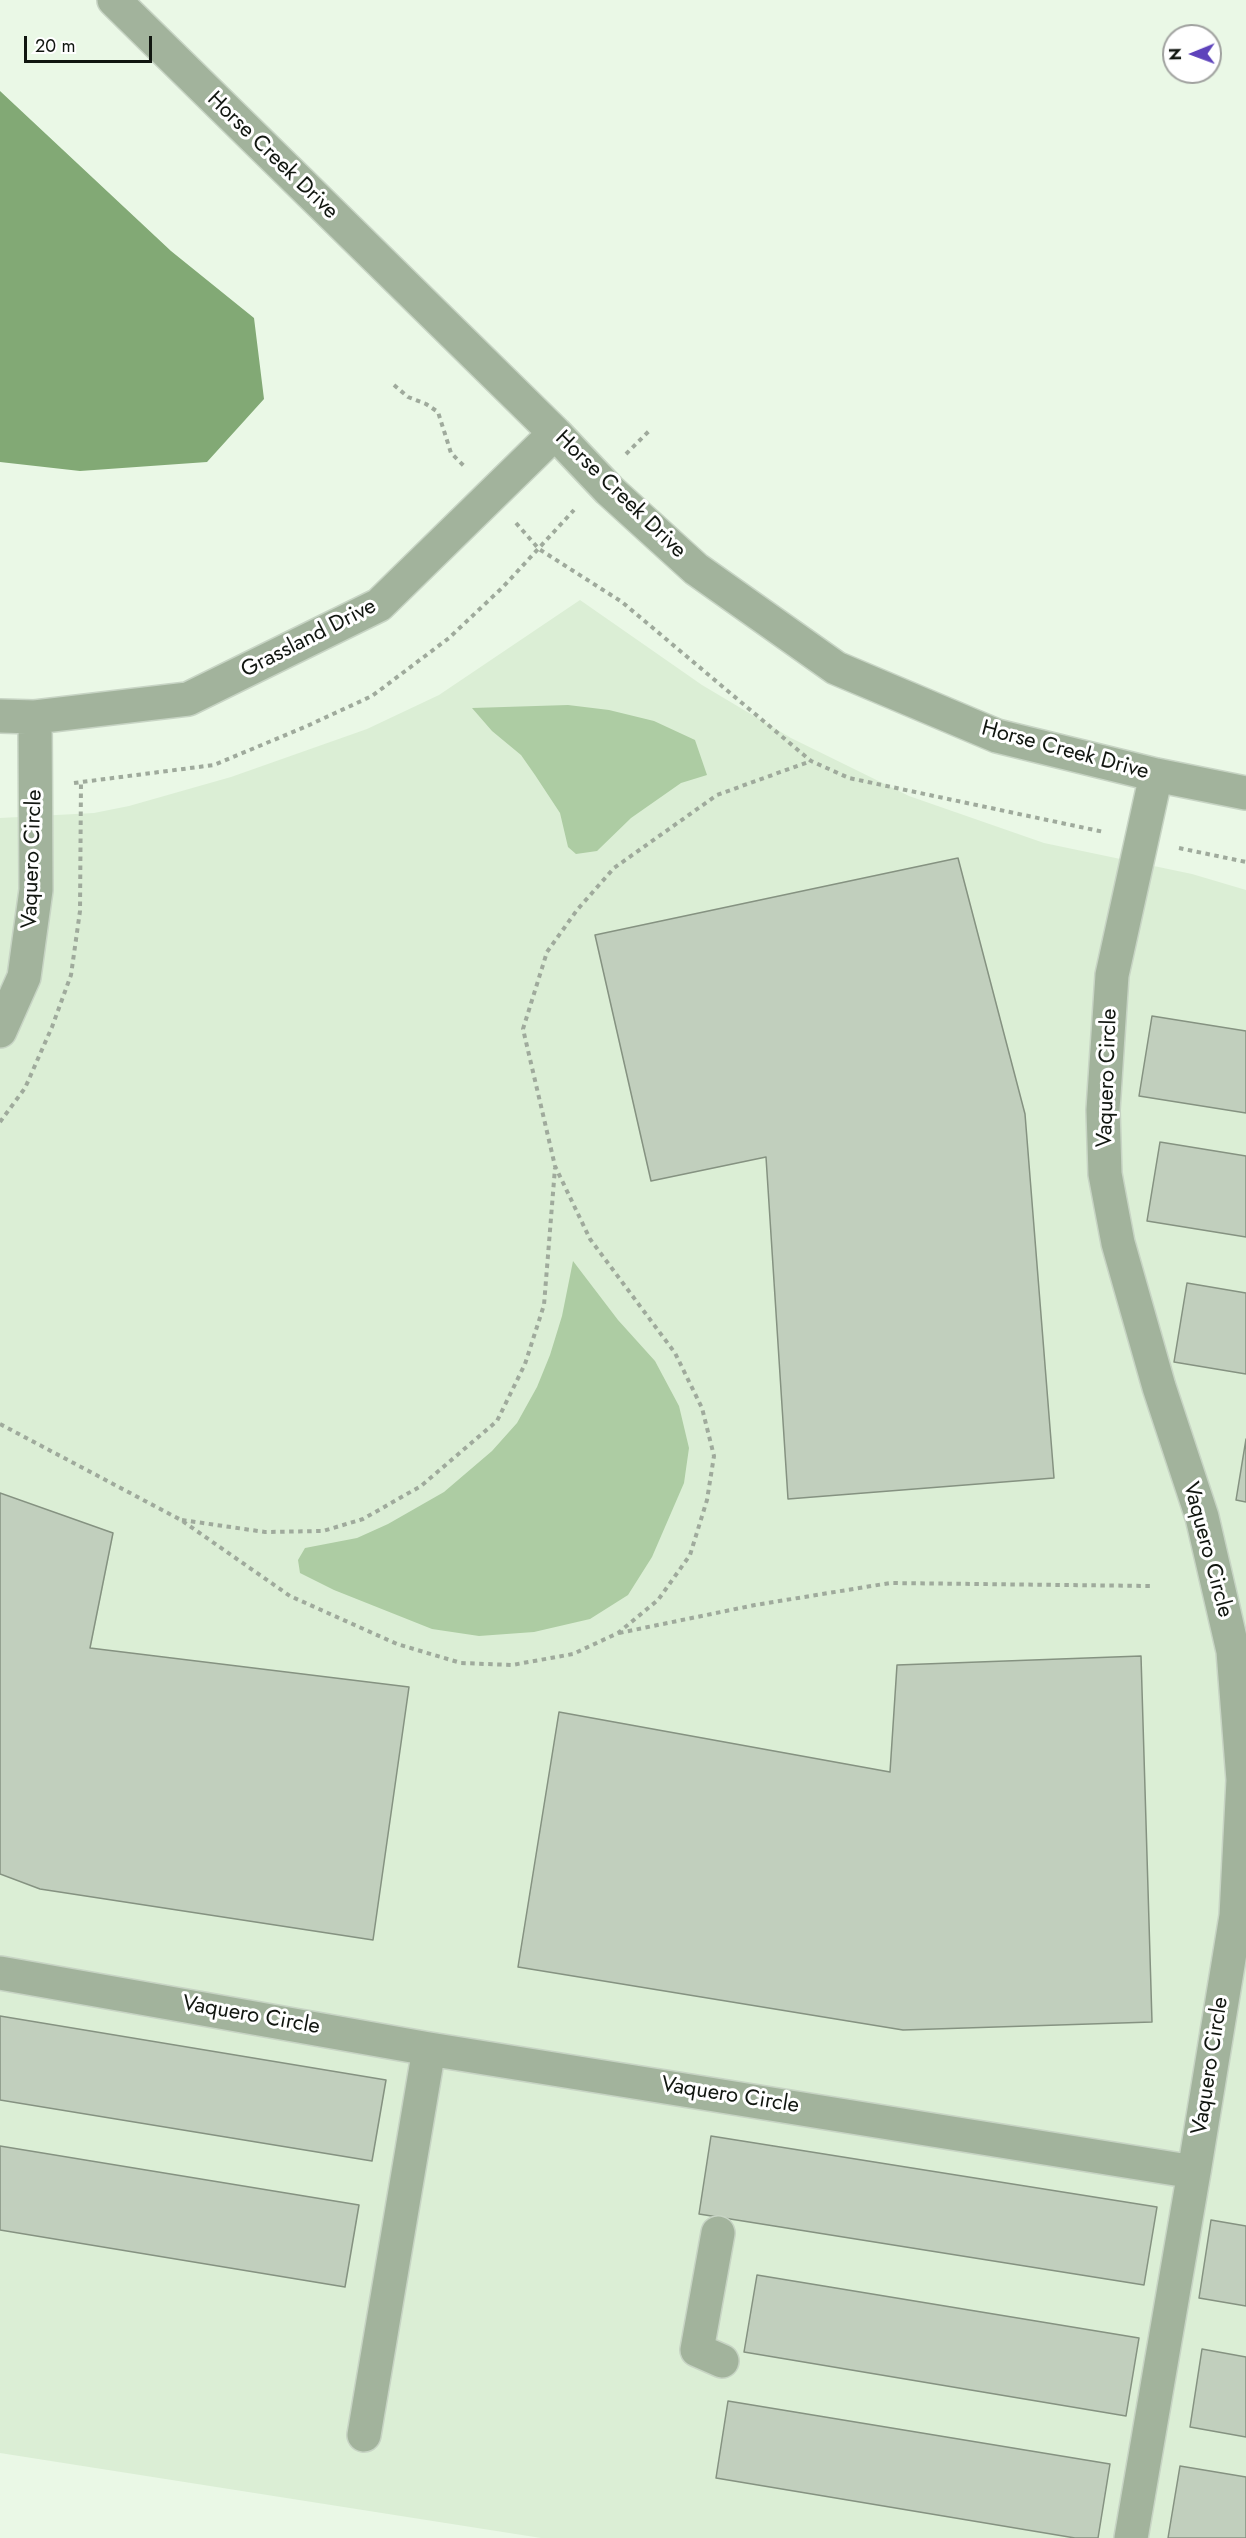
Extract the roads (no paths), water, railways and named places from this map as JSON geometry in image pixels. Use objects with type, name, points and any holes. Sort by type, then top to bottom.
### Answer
[{"type":"street","name":"Horse Creek Drive","points":[[114,0],[555,433],[600,481],[696,569],[836,668],[997,736],[1156,775],[1246,793]]},
{"type":"street","name":"Grassland Drive","points":[[0,716],[35,717],[188,699],[379,605],[555,433]]},
{"type":"street","name":"Vaquero Circle","points":[[0,1031],[24,977],[36,890],[35,717]]},
{"type":"street","name":"Vaquero Circle","points":[[0,1973],[429,2049],[1194,2172],[1236,1916],[1243,1780],[1233,1651],[1202,1517],[1161,1396],[1118,1243],[1105,1174],[1103,1110],[1112,975],[1156,775]]},
{"type":"street","points":[[364,2435],[429,2049]]},
{"type":"street","points":[[1131,2538],[1194,2172]]},
{"type":"street","points":[[718,2233],[697,2350],[722,2361]]}]
